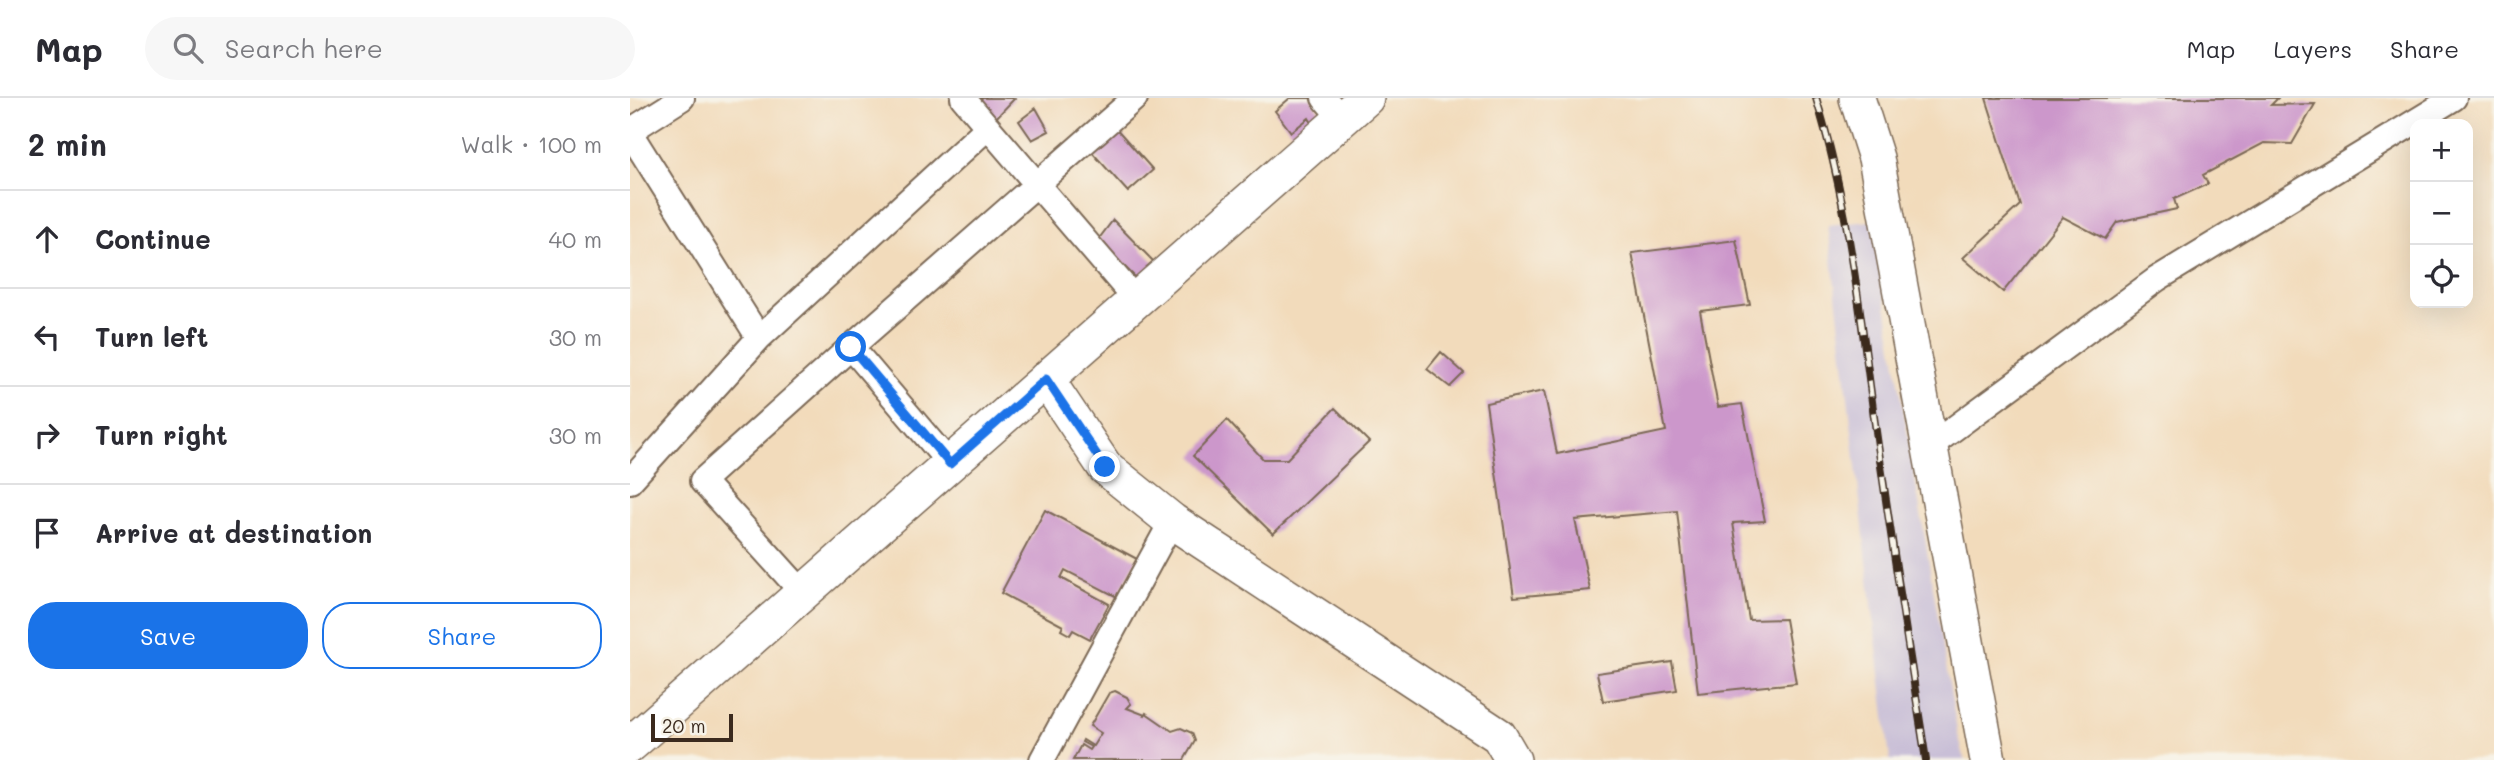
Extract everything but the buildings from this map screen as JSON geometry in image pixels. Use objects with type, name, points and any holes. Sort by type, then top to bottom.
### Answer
[{"type":"street","points":[[682,98],[630,132],[760,338]]},
{"type":"street","points":[[963,98],[1136,300]]},
{"type":"street","points":[[803,593],[702,481],[1135,98]]},
{"type":"street","points":[[1857,98],[1876,158],[1988,760]]},
{"type":"street","points":[[1929,447],[2157,279],[2454,98]]},
{"type":"street","points":[[630,745],[1136,300],[1344,105]]},
{"type":"street","points":[[630,481],[760,338],[988,127]]},
{"type":"street","points":[[851,347],[950,464]]},
{"type":"street","points":[[1046,379],[1105,467],[1172,521],[1499,736],[1513,760]]},
{"type":"street","points":[[1042,760],[1172,521]]},
{"type":"shaded area","points":[[1872,221],[1957,731],[1965,760],[1890,760],[1828,225]]},
{"type":"railway","points":[[1816,98],[1837,177],[1852,256],[1886,503],[1926,760]]},
{"type":"route","points":[[851,347],[950,464],[1046,379],[1105,467]]}]
